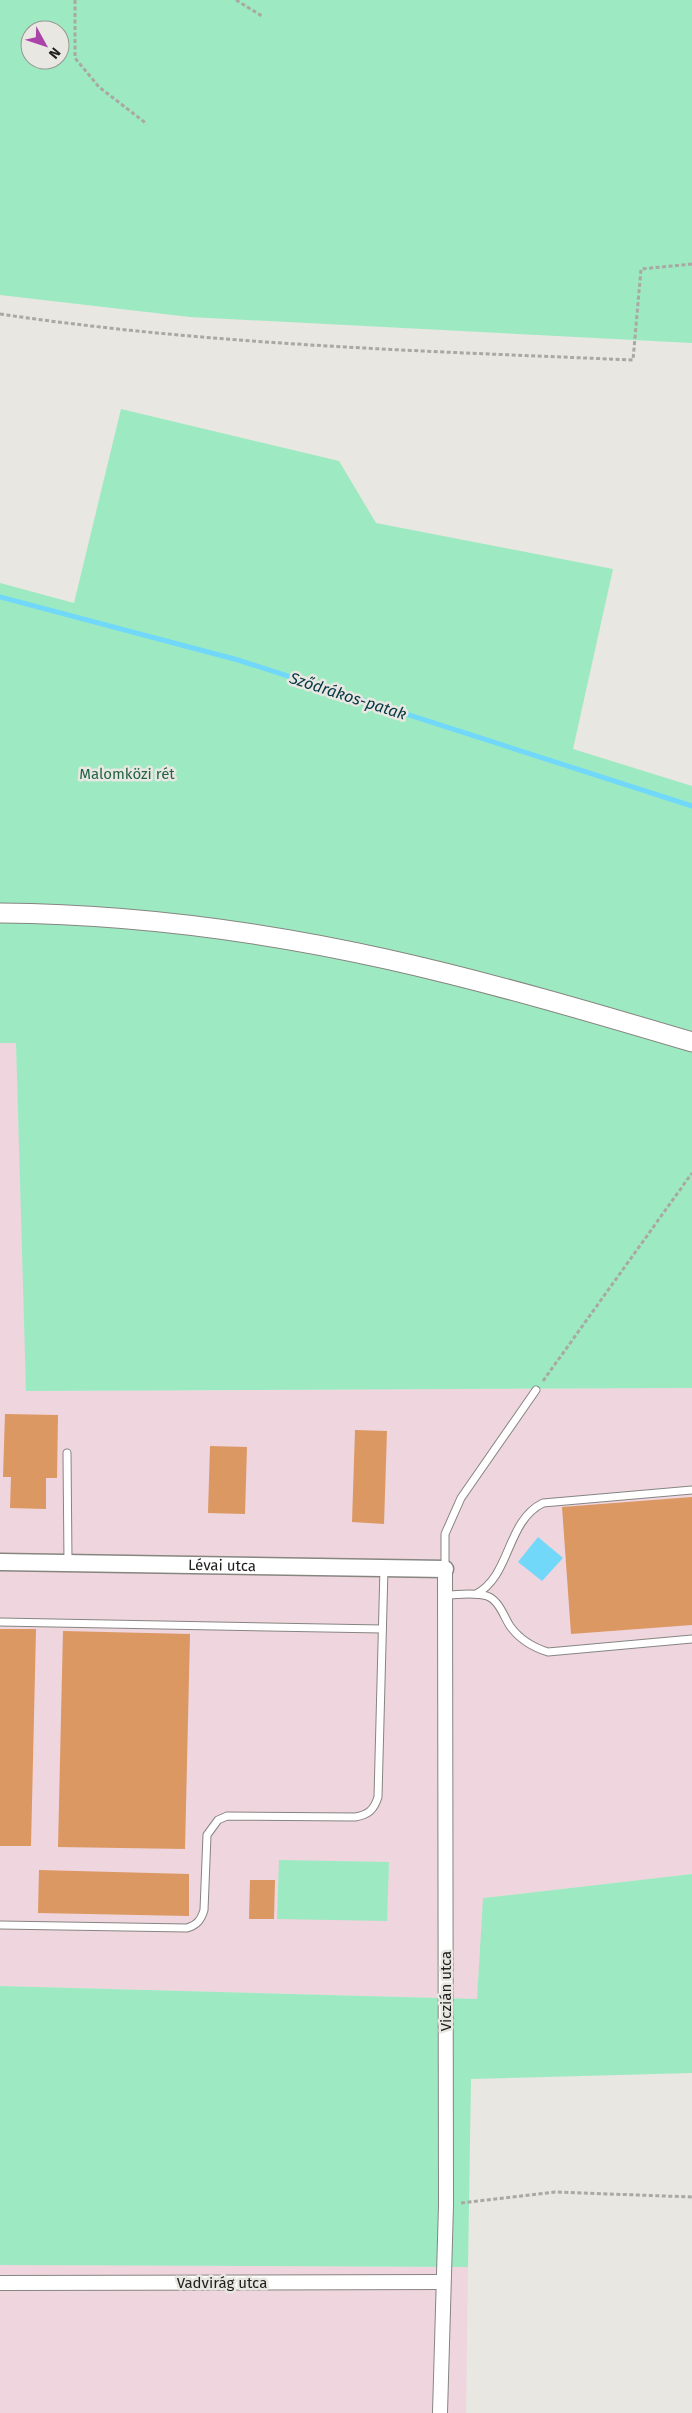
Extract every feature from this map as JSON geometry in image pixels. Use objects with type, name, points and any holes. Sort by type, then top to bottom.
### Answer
[{"type":"main road","points":[[0,913],[134,920],[229,931],[322,946],[447,974],[692,1042]]},
{"type":"street","name":"Lévai utca","points":[[0,1562],[445,1569]]},
{"type":"street","name":"Viczián utca","points":[[440,2413],[446,2205],[445,1569]]},
{"type":"street","name":"Vadvirág utca","points":[[0,2283],[443,2282]]},
{"type":"lane","points":[[445,1569],[445,1534],[461,1498],[536,1390]]},
{"type":"lane","points":[[67,1453],[68,1563]]},
{"type":"lane","points":[[475,1594],[488,1588],[495,1579],[524,1517],[543,1502],[692,1490]]},
{"type":"lane","points":[[0,1925],[187,1928],[196,1925],[202,1918],[204,1910],[206,1842],[208,1835],[218,1820],[227,1816],[355,1817],[370,1812],[376,1806],[378,1797],[384,1568]]},
{"type":"lane","points":[[444,1595],[475,1594],[488,1596],[495,1601],[522,1639],[534,1648],[548,1652],[692,1639]]},
{"type":"lane","points":[[0,1622],[382,1629]]},
{"type":"path","points":[[75,0],[74,58],[99,87],[147,124]]},
{"type":"path","points":[[236,0],[262,16]]},
{"type":"path","points":[[0,314],[76,325],[374,349],[633,360],[641,269],[692,264]]},
{"type":"path","points":[[536,1390],[692,1173]]},
{"type":"path","points":[[446,2205],[555,2192],[692,2197]]},
{"type":"shaded area","points":[[16,1042],[27,1391],[692,1388],[692,1874],[484,1898],[477,1999],[0,1986],[0,1043]]},
{"type":"shaded area","points":[[0,2265],[468,2267],[466,2413],[0,2413]]},
{"type":"green space","points":[[0,0],[692,0],[692,343],[190,317],[0,295]]},
{"type":"green space","name":"Malomközi rét","points":[[121,409],[339,461],[376,523],[613,569],[573,749],[692,786],[692,1388],[26,1391],[16,1043],[0,1043],[0,583],[74,603]]},
{"type":"green space","points":[[279,1860],[389,1862],[387,1921],[277,1919]]},
{"type":"green space","points":[[692,1874],[692,2073],[471,2079],[468,2267],[0,2265],[0,1986],[477,1999],[483,1898]]},
{"type":"water","points":[[538,1537],[563,1558],[542,1581],[518,1562]]},
{"type":"building","points":[[5,1414],[58,1415],[57,1478],[46,1478],[46,1509],[10,1508],[11,1477],[3,1477]]},
{"type":"building","points":[[355,1430],[387,1431],[384,1524],[352,1522]]},
{"type":"building","points":[[210,1446],[247,1447],[245,1514],[208,1513]]},
{"type":"building","points":[[692,1497],[692,1625],[571,1634],[562,1507]]},
{"type":"building","points":[[0,1629],[36,1629],[31,1846],[0,1846]]},
{"type":"building","points":[[63,1631],[190,1634],[185,1849],[58,1847]]},
{"type":"building","points":[[39,1870],[189,1874],[189,1916],[38,1913]]},
{"type":"building","points":[[250,1880],[275,1880],[274,1919],[249,1919]]},
{"type":"waterway","name":"Sződrákos-patak","points":[[0,597],[238,660],[692,806]]}]
